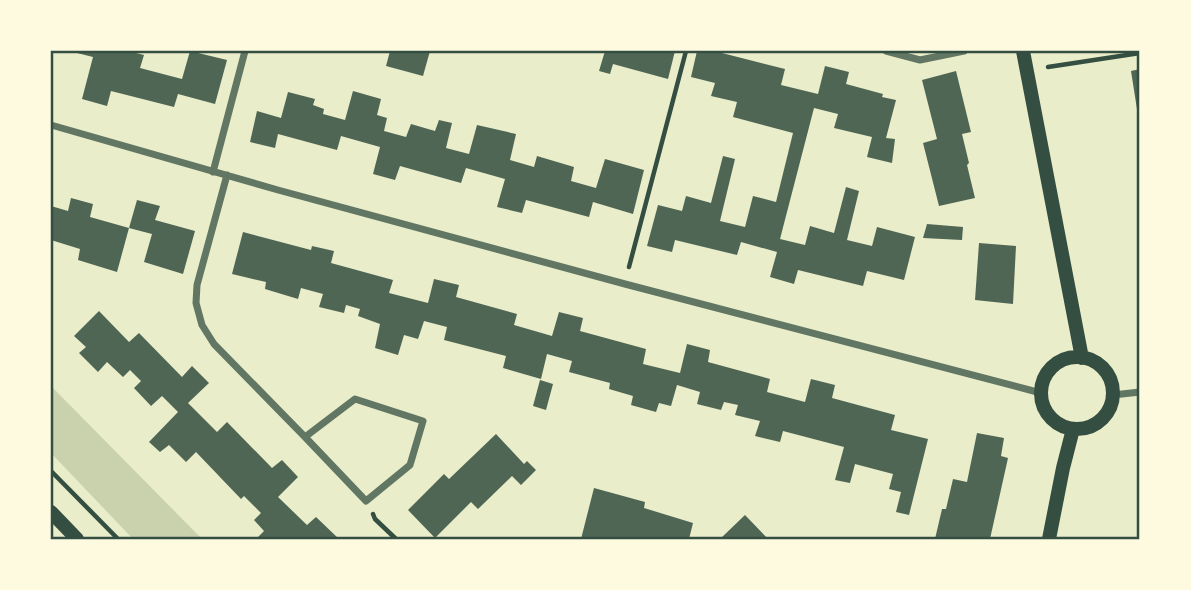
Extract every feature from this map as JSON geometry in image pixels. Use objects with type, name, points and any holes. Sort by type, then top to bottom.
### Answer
[{"type":"main road","points":[[1023,51],[1082,358]]},
{"type":"main road","points":[[1082,358],[1093,361],[1108,375],[1112,395],[1110,407],[1104,417],[1095,424],[1073,429],[1054,421],[1047,413],[1042,404],[1042,383],[1046,374],[1062,360],[1082,358]]},
{"type":"main road","points":[[1049,539],[1073,429]]},
{"type":"main road","points":[[51,512],[77,539]]},
{"type":"street","points":[[213,172],[245,51]]},
{"type":"street","points":[[886,51],[920,60],[964,51]]},
{"type":"street","points":[[51,125],[227,176],[625,284],[1041,393]]},
{"type":"street","points":[[227,176],[197,285],[196,303],[202,325],[214,344],[304,437],[366,501],[410,465],[423,421],[355,399],[304,437]]},
{"type":"street","points":[[1112,395],[1140,392]]},
{"type":"path","points":[[625,284],[686,51]]},
{"type":"path","points":[[1027,70],[1140,53]]},
{"type":"path","points":[[51,471],[118,539]]},
{"type":"path","points":[[366,501],[375,519],[396,539]]},
{"type":"green space","points":[[51,386],[202,539],[133,539],[51,453]]},
{"type":"building","points":[[69,51],[128,51],[144,55],[140,68],[182,79],[190,51],[227,60],[215,104],[178,94],[174,107],[111,91],[107,106],[82,99],[93,57]]},
{"type":"building","points":[[390,51],[430,51],[423,76],[386,66]]},
{"type":"building","points":[[605,51],[675,51],[668,79],[613,64],[610,74],[599,71]]},
{"type":"building","points":[[697,51],[723,51],[722,53],[785,69],[781,85],[818,94],[825,66],[849,72],[846,84],[896,100],[886,138],[895,139],[892,163],[867,157],[872,137],[834,128],[838,114],[814,108],[780,239],[805,245],[810,226],[834,233],[846,187],[859,191],[847,240],[872,246],[877,227],[915,237],[904,280],[867,271],[863,286],[798,270],[794,284],[770,277],[777,252],[741,242],[737,255],[675,240],[672,252],[647,246],[658,205],[682,211],[686,196],[711,203],[723,156],[735,159],[720,221],[745,227],[753,196],[776,202],[793,133],[733,117],[737,102],[711,96],[715,83],[691,77]]},
{"type":"building","points":[[1140,69],[1140,122],[1139,122],[1131,71]]},
{"type":"building","points":[[956,71],[971,132],[962,134],[975,198],[939,206],[923,143],[937,139],[922,80]]},
{"type":"building","points":[[353,91],[381,99],[377,115],[387,118],[384,131],[406,137],[411,124],[435,131],[439,120],[452,123],[446,148],[469,154],[477,125],[516,134],[510,160],[534,167],[537,156],[574,167],[571,181],[596,188],[605,159],[644,170],[633,214],[593,202],[589,217],[526,200],[522,213],[497,207],[505,179],[466,168],[461,183],[400,166],[395,180],[373,174],[380,147],[341,136],[337,150],[278,134],[275,148],[250,142],[257,111],[281,118],[288,92],[315,99],[313,105],[324,109],[323,114],[345,120]]},
{"type":"building","points":[[71,198],[93,204],[90,217],[129,228],[117,272],[78,260],[80,249],[51,240],[51,206],[68,211]]},
{"type":"building","points":[[137,200],[160,206],[155,220],[195,231],[183,274],[144,262],[152,234],[129,228]]},
{"type":"building","points":[[927,224],[963,227],[962,240],[923,238]]},
{"type":"building","points":[[243,232],[311,250],[312,246],[334,251],[331,263],[393,280],[389,293],[428,303],[434,279],[459,285],[456,297],[517,314],[514,325],[552,336],[559,312],[583,318],[580,331],[646,349],[643,364],[680,373],[687,344],[710,350],[708,362],[770,379],[767,392],[805,402],[811,379],[835,385],[832,398],[895,415],[891,430],[928,439],[909,515],[896,512],[901,492],[889,489],[893,474],[855,464],[850,483],[835,480],[844,447],[783,431],[780,442],[755,436],[760,421],[735,415],[738,405],[724,402],[721,410],[697,404],[700,392],[677,385],[671,406],[659,403],[656,412],[631,405],[633,396],[609,389],[610,383],[569,372],[572,361],[547,354],[541,379],[503,368],[506,356],[444,340],[447,327],[424,321],[418,339],[404,335],[398,355],[375,348],[380,324],[358,316],[360,309],[346,305],[344,313],[319,307],[323,294],[301,288],[298,299],[265,289],[266,282],[232,274]]},
{"type":"building","points":[[979,243],[1016,246],[1013,304],[975,300]]},
{"type":"building","points":[[99,311],[129,342],[139,333],[182,377],[192,366],[209,383],[188,403],[217,432],[227,422],[272,468],[282,460],[298,477],[278,497],[307,525],[316,517],[339,539],[259,539],[264,531],[254,520],[261,513],[244,496],[241,499],[196,452],[186,462],[169,445],[160,452],[149,442],[178,412],[162,396],[151,406],[134,388],[141,381],[130,370],[123,377],[107,362],[98,372],[79,353],[86,347],[74,336]]},
{"type":"building","points":[[540,380],[553,384],[546,410],[533,406]]},
{"type":"building","points":[[977,433],[1004,438],[1001,456],[1008,458],[990,539],[935,539],[953,479],[967,482]]},
{"type":"building","points":[[496,434],[524,464],[527,461],[536,470],[521,485],[512,476],[478,509],[471,502],[435,538],[408,510],[444,474],[449,479]]},
{"type":"building","points":[[594,488],[645,502],[644,508],[693,523],[689,539],[581,539]]},
{"type":"building","points":[[745,515],[768,539],[720,539]]}]
